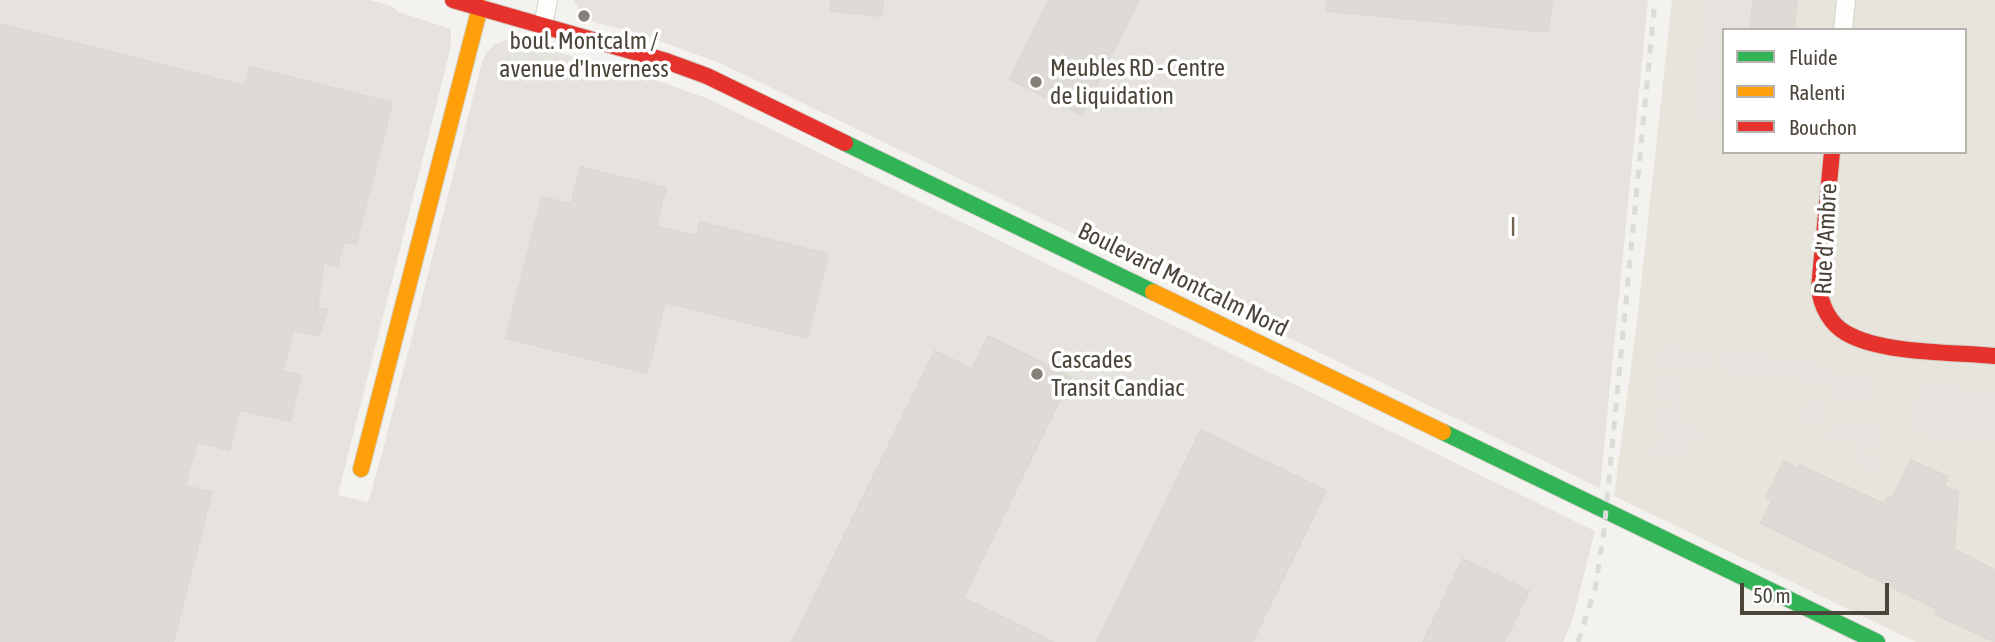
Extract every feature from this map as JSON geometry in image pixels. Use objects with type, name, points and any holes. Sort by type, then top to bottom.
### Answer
[{"type":"street","name":"Boulevard Montcalm Nord","points":[[453,0],[666,61],[707,76],[1877,642]]},
{"type":"street","points":[[543,25],[548,0]]},
{"type":"street","points":[[1843,28],[1846,0]]},
{"type":"street","points":[[361,469],[480,7]]},
{"type":"street","name":"Rue d'Ambre","points":[[1832,154],[1819,288],[1822,303],[1833,322],[1859,339],[1904,348],[1995,356]]},
{"type":"shaded area","points":[[0,0],[370,0],[451,29],[451,46],[338,495],[368,502],[482,62],[495,44],[509,39],[638,74],[709,99],[1595,531],[1573,618],[1563,642],[0,642]]},
{"type":"shaded area","points":[[0,0],[36,0],[27,31],[0,24]]},
{"type":"shaded area","points":[[41,0],[95,0],[85,35],[36,22]]},
{"type":"shaded area","points":[[102,0],[299,0],[435,35],[422,86],[247,41],[242,56],[135,29],[127,56],[91,47]]},
{"type":"shaded area","points":[[573,0],[1648,0],[1600,488],[722,64],[638,33],[596,23],[584,16]]},
{"type":"shaded area","points":[[1672,0],[1995,0],[1995,642],[1916,642],[1614,496],[1637,321]]},
{"type":"shaded area","points":[[1704,0],[1753,0],[1750,28],[1722,28],[1722,124],[1692,120]]},
{"type":"shaded area","points":[[790,8],[881,16],[877,44],[786,40]]},
{"type":"shaded area","points":[[486,140],[542,155],[519,243],[463,228]]},
{"type":"shaded area","points":[[1020,273],[1121,323],[1110,348],[1089,365],[997,321]]},
{"type":"shaded area","points":[[881,274],[949,287],[892,407],[839,393],[870,298]]},
{"type":"shaded area","points":[[1660,346],[1713,349],[1711,372],[1658,368]]},
{"type":"shaded area","points":[[1723,350],[1775,355],[1773,378],[1722,373]]},
{"type":"shaded area","points":[[1779,357],[1815,359],[1815,367],[1830,369],[1830,384],[1778,378]]},
{"type":"shaded area","points":[[1833,374],[1877,378],[1875,404],[1831,400]]},
{"type":"shaded area","points":[[1659,376],[1684,377],[1680,425],[1707,429],[1704,443],[1689,443],[1687,459],[1650,458],[1652,436],[1668,436],[1668,430],[1653,429],[1655,406],[1671,407],[1671,401],[1656,399]]},
{"type":"shaded area","points":[[1081,381],[1197,438],[1097,642],[1053,642],[963,598],[1057,406],[1067,410]]},
{"type":"shaded area","points":[[1917,383],[1995,390],[1995,443],[1912,435]]},
{"type":"shaded area","points":[[1804,398],[1826,400],[1824,427],[1801,425]]},
{"type":"shaded area","points":[[1854,423],[1880,426],[1879,446],[1863,445],[1863,452],[1878,453],[1877,472],[1851,466],[1853,443],[1826,439],[1828,425],[1843,427]]},
{"type":"shaded area","points":[[197,442],[317,468],[303,534],[368,550],[411,566],[388,642],[185,640],[199,599],[185,596],[218,472],[191,464]]},
{"type":"shaded area","points":[[1351,473],[1446,522],[1434,546],[1463,559],[1423,642],[1268,642]]},
{"type":"shaded area","points":[[1556,560],[1571,561],[1566,596],[1551,594]]},
{"type":"shaded area","points":[[1532,597],[1573,618],[1563,642],[1531,642],[1514,633]]},
{"type":"building","points":[[831,0],[883,0],[881,16],[831,11]]},
{"type":"building","points":[[1049,0],[1139,0],[1082,115],[1010,79]]},
{"type":"building","points":[[1327,0],[1552,0],[1548,32],[1326,11]]},
{"type":"building","points":[[1753,0],[1797,0],[1794,28],[1750,28]]},
{"type":"building","points":[[0,24],[245,86],[250,67],[392,103],[356,244],[344,242],[337,266],[324,263],[317,308],[327,310],[319,336],[294,330],[282,371],[301,375],[290,421],[239,410],[229,450],[197,442],[185,486],[212,492],[173,642],[0,642]]},
{"type":"building","points":[[581,167],[666,188],[656,226],[697,236],[700,222],[828,254],[807,338],[665,302],[647,373],[506,338],[542,197],[571,204]]},
{"type":"building","points":[[988,336],[1071,377],[963,598],[1053,642],[792,642],[935,351],[972,369]]},
{"type":"building","points":[[1201,430],[1326,491],[1252,642],[1097,642]]},
{"type":"building","points":[[1911,460],[1948,477],[1944,486],[1958,492],[1954,549],[1995,570],[1995,642],[1935,614],[1937,609],[1761,523],[1772,501],[1766,498],[1784,461],[1798,468],[1799,465],[1884,504],[1888,497],[1892,499]]},
{"type":"building","points":[[1463,559],[1529,591],[1504,642],[1423,642]]},
{"type":"railway","points":[[1578,642],[1595,589],[1604,531],[1655,0]]},
{"type":"traffic: fast","points":[[845,143],[1153,292]]},
{"type":"traffic: fast","points":[[1443,432],[1877,642]]},
{"type":"traffic: slow","points":[[361,469],[480,7]]},
{"type":"traffic: slow","points":[[1153,292],[1443,432]]},
{"type":"traffic: jam","points":[[453,0],[666,61],[707,76],[845,143]]},
{"type":"traffic: jam","points":[[1832,154],[1819,288],[1824,308],[1831,320],[1846,333],[1879,345],[1918,351],[1995,356]]},
{"type":"place","name":"boul. Montcalm / avenue d'Inverness","points":[[584,16]]},
{"type":"place","name":"Meubles RD - Centre de liquidation","points":[[1036,82]]},
{"type":"place","name":"Cascades Transit Candiac","points":[[1037,374]]},
{"type":"district","name":"I","points":[[1514,228]]}]
